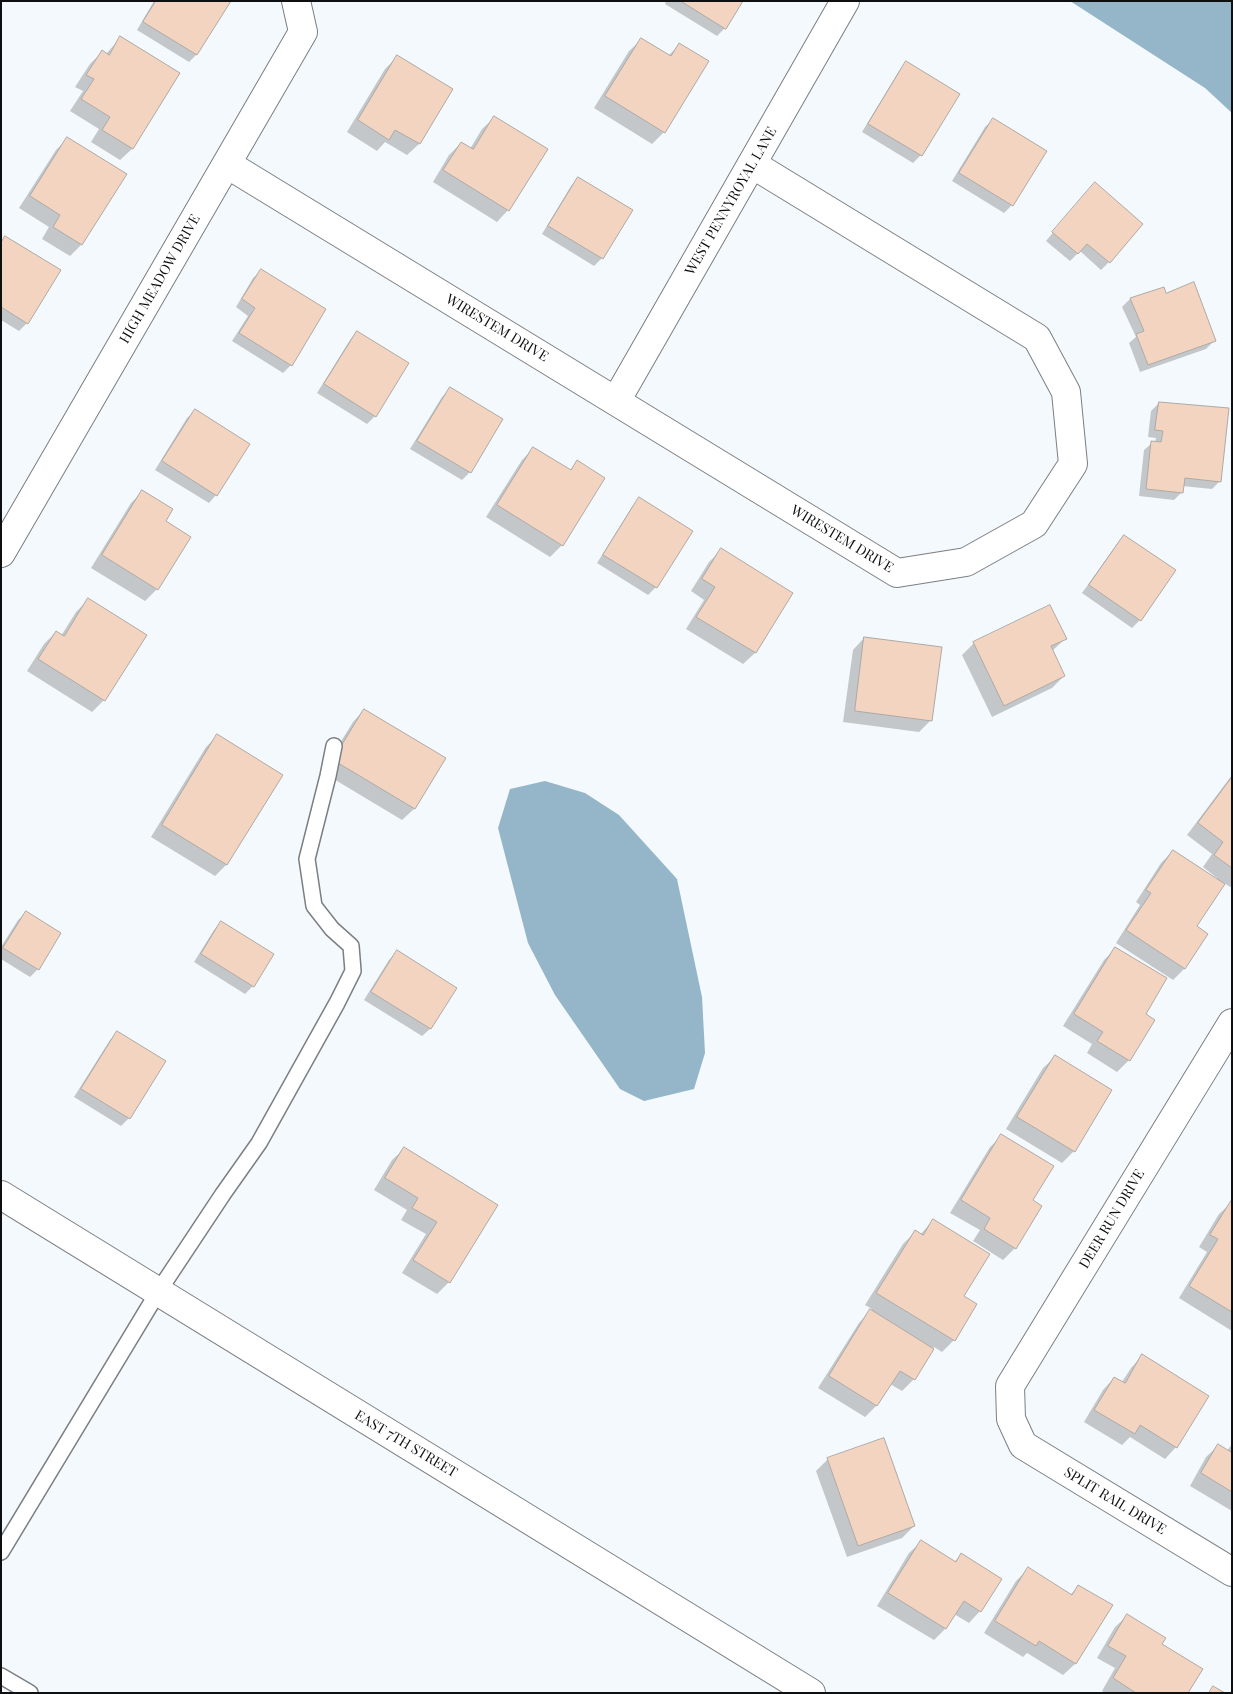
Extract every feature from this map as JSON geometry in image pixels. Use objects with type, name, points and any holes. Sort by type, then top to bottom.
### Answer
[{"type":"street","name":"HIGH MEADOW DRIVE","points":[[1,553],[303,32],[296,1]]},
{"type":"street","name":"WEST PENNYROYAL LANE","points":[[616,401],[845,1]]},
{"type":"street","name":"WIRESTEM DRIVE","points":[[227,164],[897,573],[966,562],[1034,524],[1073,464],[1066,392],[1037,338],[752,164]]},
{"type":"street","name":"DEER RUN DRIVE","points":[[1011,1419],[1010,1386],[1232,1023]]},
{"type":"street","name":"EAST 7TH STREET","points":[[1,1195],[811,1693]]},
{"type":"street","name":"SPLIT RAIL DRIVE","points":[[1011,1419],[1022,1445],[1232,1572]]},
{"type":"lane","points":[[1,1552],[158,1292],[259,1143],[338,1003],[353,971],[351,946],[332,929],[314,906],[307,859],[334,746]]},
{"type":"lane","points":[[1,1676],[30,1693]]},
{"type":"water","points":[[1070,1],[1232,1],[1232,113],[1205,88]]},
{"type":"water","points":[[545,781],[585,793],[619,815],[677,879],[702,997],[705,1053],[694,1089],[644,1101],[620,1089],[555,995],[528,943],[498,828],[510,789]]},
{"type":"building","points":[[156,1],[231,1],[197,55],[143,22]]},
{"type":"building","points":[[681,1],[743,1],[726,29]]},
{"type":"building","points":[[120,36],[180,73],[133,149],[102,130],[110,117],[81,99],[94,79],[86,75],[102,50],[109,55]]},
{"type":"building","points":[[641,38],[671,56],[679,43],[709,61],[665,133],[605,96]]},
{"type":"building","points":[[397,55],[453,89],[420,144],[395,130],[389,140],[358,120]]},
{"type":"building","points":[[906,61],[960,94],[922,156],[868,124]]},
{"type":"building","points":[[494,116],[548,149],[509,211],[443,170],[461,142],[473,149]]},
{"type":"building","points":[[993,118],[1047,151],[1013,206],[959,173]]},
{"type":"building","points":[[67,137],[127,174],[82,245],[53,227],[60,215],[30,196]]},
{"type":"building","points":[[578,177],[633,210],[603,259],[548,226]]},
{"type":"building","points":[[1095,182],[1143,224],[1110,263],[1087,244],[1078,254],[1052,232]]},
{"type":"building","points":[[5,236],[61,270],[28,324],[1,307],[1,243]]},
{"type":"building","points":[[261,269],[326,309],[292,366],[239,333],[255,308],[242,299]]},
{"type":"building","points":[[1194,282],[1216,341],[1148,365],[1136,334],[1144,331],[1130,298],[1164,287],[1166,293]]},
{"type":"building","points":[[357,331],[409,363],[376,417],[324,384]]},
{"type":"building","points":[[450,387],[503,419],[471,473],[417,441]]},
{"type":"building","points":[[1159,402],[1229,408],[1221,482],[1185,478],[1183,493],[1146,489],[1151,441],[1161,442],[1163,431],[1155,430]]},
{"type":"building","points":[[195,409],[250,444],[217,496],[162,461]]},
{"type":"building","points":[[533,447],[571,470],[577,460],[605,478],[563,546],[497,505]]},
{"type":"building","points":[[142,490],[173,509],[166,521],[191,537],[158,590],[102,555]]},
{"type":"building","points":[[639,497],[693,531],[657,588],[603,555]]},
{"type":"building","points":[[1124,535],[1176,570],[1141,621],[1089,585]]},
{"type":"building","points":[[721,548],[793,593],[756,653],[696,617],[715,587],[702,579]]},
{"type":"building","points":[[88,598],[147,635],[105,701],[38,659],[56,631],[64,636]]},
{"type":"building","points":[[1050,605],[1067,639],[1051,646],[1065,676],[1004,706],[973,642]]},
{"type":"building","points":[[864,637],[942,647],[932,721],[855,711]]},
{"type":"building","points":[[364,709],[446,758],[415,809],[333,760]]},
{"type":"building","points":[[217,734],[283,775],[227,865],[162,825]]},
{"type":"building","points":[[1232,777],[1232,868],[1214,855],[1223,842],[1198,823]]},
{"type":"building","points":[[1173,850],[1225,884],[1197,926],[1208,934],[1185,969],[1126,930],[1151,893],[1146,890]]},
{"type":"building","points":[[26,911],[61,933],[39,970],[3,948]]},
{"type":"building","points":[[221,921],[274,954],[254,987],[201,954]]},
{"type":"building","points":[[1115,947],[1167,978],[1146,1014],[1155,1020],[1130,1061],[1097,1041],[1103,1032],[1074,1014]]},
{"type":"building","points":[[397,950],[457,988],[431,1029],[371,992]]},
{"type":"building","points":[[117,1031],[166,1061],[130,1119],[81,1089]]},
{"type":"building","points":[[1055,1055],[1112,1090],[1075,1152],[1017,1117]]},
{"type":"building","points":[[1001,1134],[1054,1166],[1033,1200],[1042,1206],[1016,1249],[984,1229],[990,1218],[961,1200]]},
{"type":"building","points":[[404,1147],[498,1205],[450,1283],[413,1260],[437,1222],[412,1208],[418,1198],[385,1178]]},
{"type":"building","points":[[1231,1201],[1232,1312],[1189,1286],[1218,1239],[1210,1235]]},
{"type":"building","points":[[933,1219],[990,1254],[964,1296],[977,1304],[955,1341],[876,1293],[915,1230],[923,1235]]},
{"type":"building","points":[[870,1309],[934,1349],[915,1380],[900,1371],[877,1406],[829,1376]]},
{"type":"building","points":[[1142,1354],[1209,1396],[1177,1448],[1140,1425],[1135,1434],[1094,1410],[1114,1377],[1125,1383]]},
{"type":"building","points":[[884,1438],[915,1526],[858,1546],[827,1458]]},
{"type":"building","points":[[1218,1444],[1231,1452],[1232,1450],[1232,1492],[1201,1473]]},
{"type":"building","points":[[921,1540],[956,1562],[961,1553],[1002,1579],[981,1612],[964,1601],[946,1629],[888,1593]]},
{"type":"building","points":[[1028,1567],[1072,1595],[1078,1585],[1113,1605],[1076,1664],[1039,1641],[1036,1646],[995,1621]]},
{"type":"building","points":[[1127,1614],[1166,1638],[1162,1644],[1203,1669],[1188,1693],[1136,1693],[1113,1678],[1126,1656],[1108,1646]]},
{"type":"building","points":[[1213,1686],[1225,1693],[1209,1693]]}]
